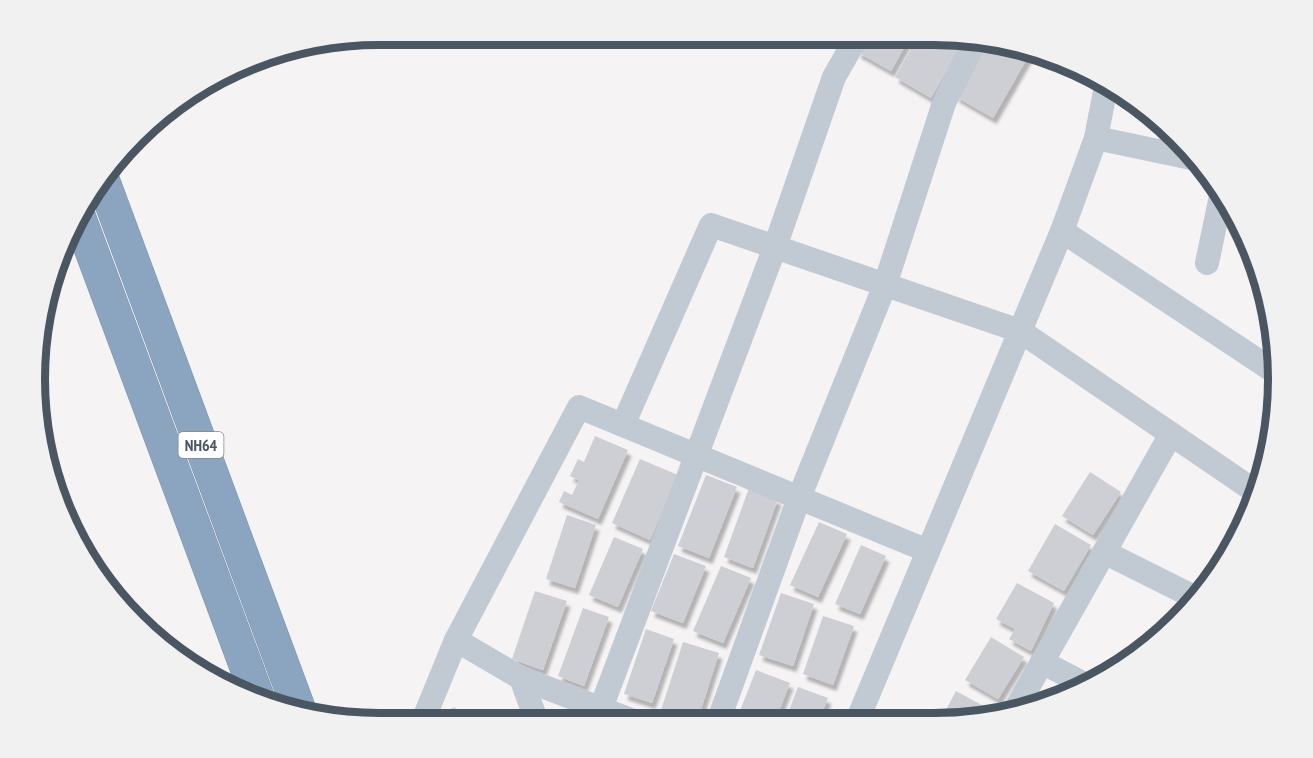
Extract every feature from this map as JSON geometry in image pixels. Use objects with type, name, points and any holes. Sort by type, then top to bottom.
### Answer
[{"type":"highway","name":"NH64","points":[[106,187],[297,703]]},
{"type":"highway","name":"NH64","points":[[82,226],[255,689]]},
{"type":"street","points":[[601,708],[775,247],[834,76],[852,45]]},
{"type":"street","points":[[721,713],[799,498],[885,285],[944,103],[972,47]]},
{"type":"street","points":[[862,713],[1062,231],[1096,138],[1105,92]]},
{"type":"street","points":[[1096,138],[1182,156]]},
{"type":"street","points":[[1207,263],[1219,205]]},
{"type":"street","points":[[623,425],[711,225],[1020,332],[1249,488]]},
{"type":"street","points":[[1062,231],[1267,367]]},
{"type":"street","points":[[426,713],[456,640],[579,407],[928,551]]},
{"type":"street","points":[[1020,702],[1171,434]]},
{"type":"street","points":[[1104,552],[1189,594]]},
{"type":"street","points":[[456,640],[521,678],[614,713]]},
{"type":"street","points":[[1042,662],[1078,681]]},
{"type":"street","points":[[521,678],[534,713]]},
{"type":"building","points":[[861,45],[905,45],[891,71],[857,52]]},
{"type":"building","points":[[913,45],[961,46],[931,98],[895,77]]},
{"type":"building","points":[[982,49],[1027,58],[993,118],[955,96]]},
{"type":"building","points":[[595,436],[628,450],[598,519],[559,502],[564,491],[572,495],[579,480],[570,476],[578,459],[584,462]]},
{"type":"building","points":[[640,459],[678,475],[650,540],[612,523]]},
{"type":"building","points":[[1090,472],[1121,492],[1093,535],[1062,516]]},
{"type":"building","points":[[706,475],[737,487],[709,558],[678,546]]},
{"type":"building","points":[[749,488],[778,499],[753,568],[724,557]]},
{"type":"building","points":[[1236,513],[1239,515],[1234,527],[1224,545],[1220,543]]},
{"type":"building","points":[[567,515],[596,525],[575,588],[546,579]]},
{"type":"building","points":[[819,522],[847,534],[818,597],[790,585]]},
{"type":"building","points":[[1055,524],[1091,545],[1064,591],[1028,571]]},
{"type":"building","points":[[614,537],[643,549],[618,607],[589,595]]},
{"type":"building","points":[[861,545],[886,556],[860,614],[835,604]]},
{"type":"building","points":[[674,554],[706,566],[683,623],[651,611]]},
{"type":"building","points":[[721,566],[751,578],[723,643],[693,631]]},
{"type":"building","points":[[1017,583],[1054,603],[1031,651],[1009,639],[1015,629],[996,619]]},
{"type":"building","points":[[535,591],[567,601],[543,670],[512,659]]},
{"type":"building","points":[[781,593],[814,604],[793,666],[759,655]]},
{"type":"building","points":[[583,608],[609,617],[584,686],[558,676]]},
{"type":"building","points":[[823,616],[854,626],[833,685],[803,674]]},
{"type":"building","points":[[646,629],[674,639],[652,703],[624,694]]},
{"type":"building","points":[[991,637],[1024,657],[998,699],[965,680]]},
{"type":"building","points":[[683,642],[719,653],[700,713],[670,713],[661,710]]},
{"type":"building","points":[[756,670],[790,683],[778,713],[739,713]]},
{"type":"building","points":[[798,687],[828,698],[822,713],[788,713]]},
{"type":"building","points":[[956,691],[988,709],[978,710],[945,713]]},
{"type":"building","points":[[455,707],[457,713],[439,713]]}]
